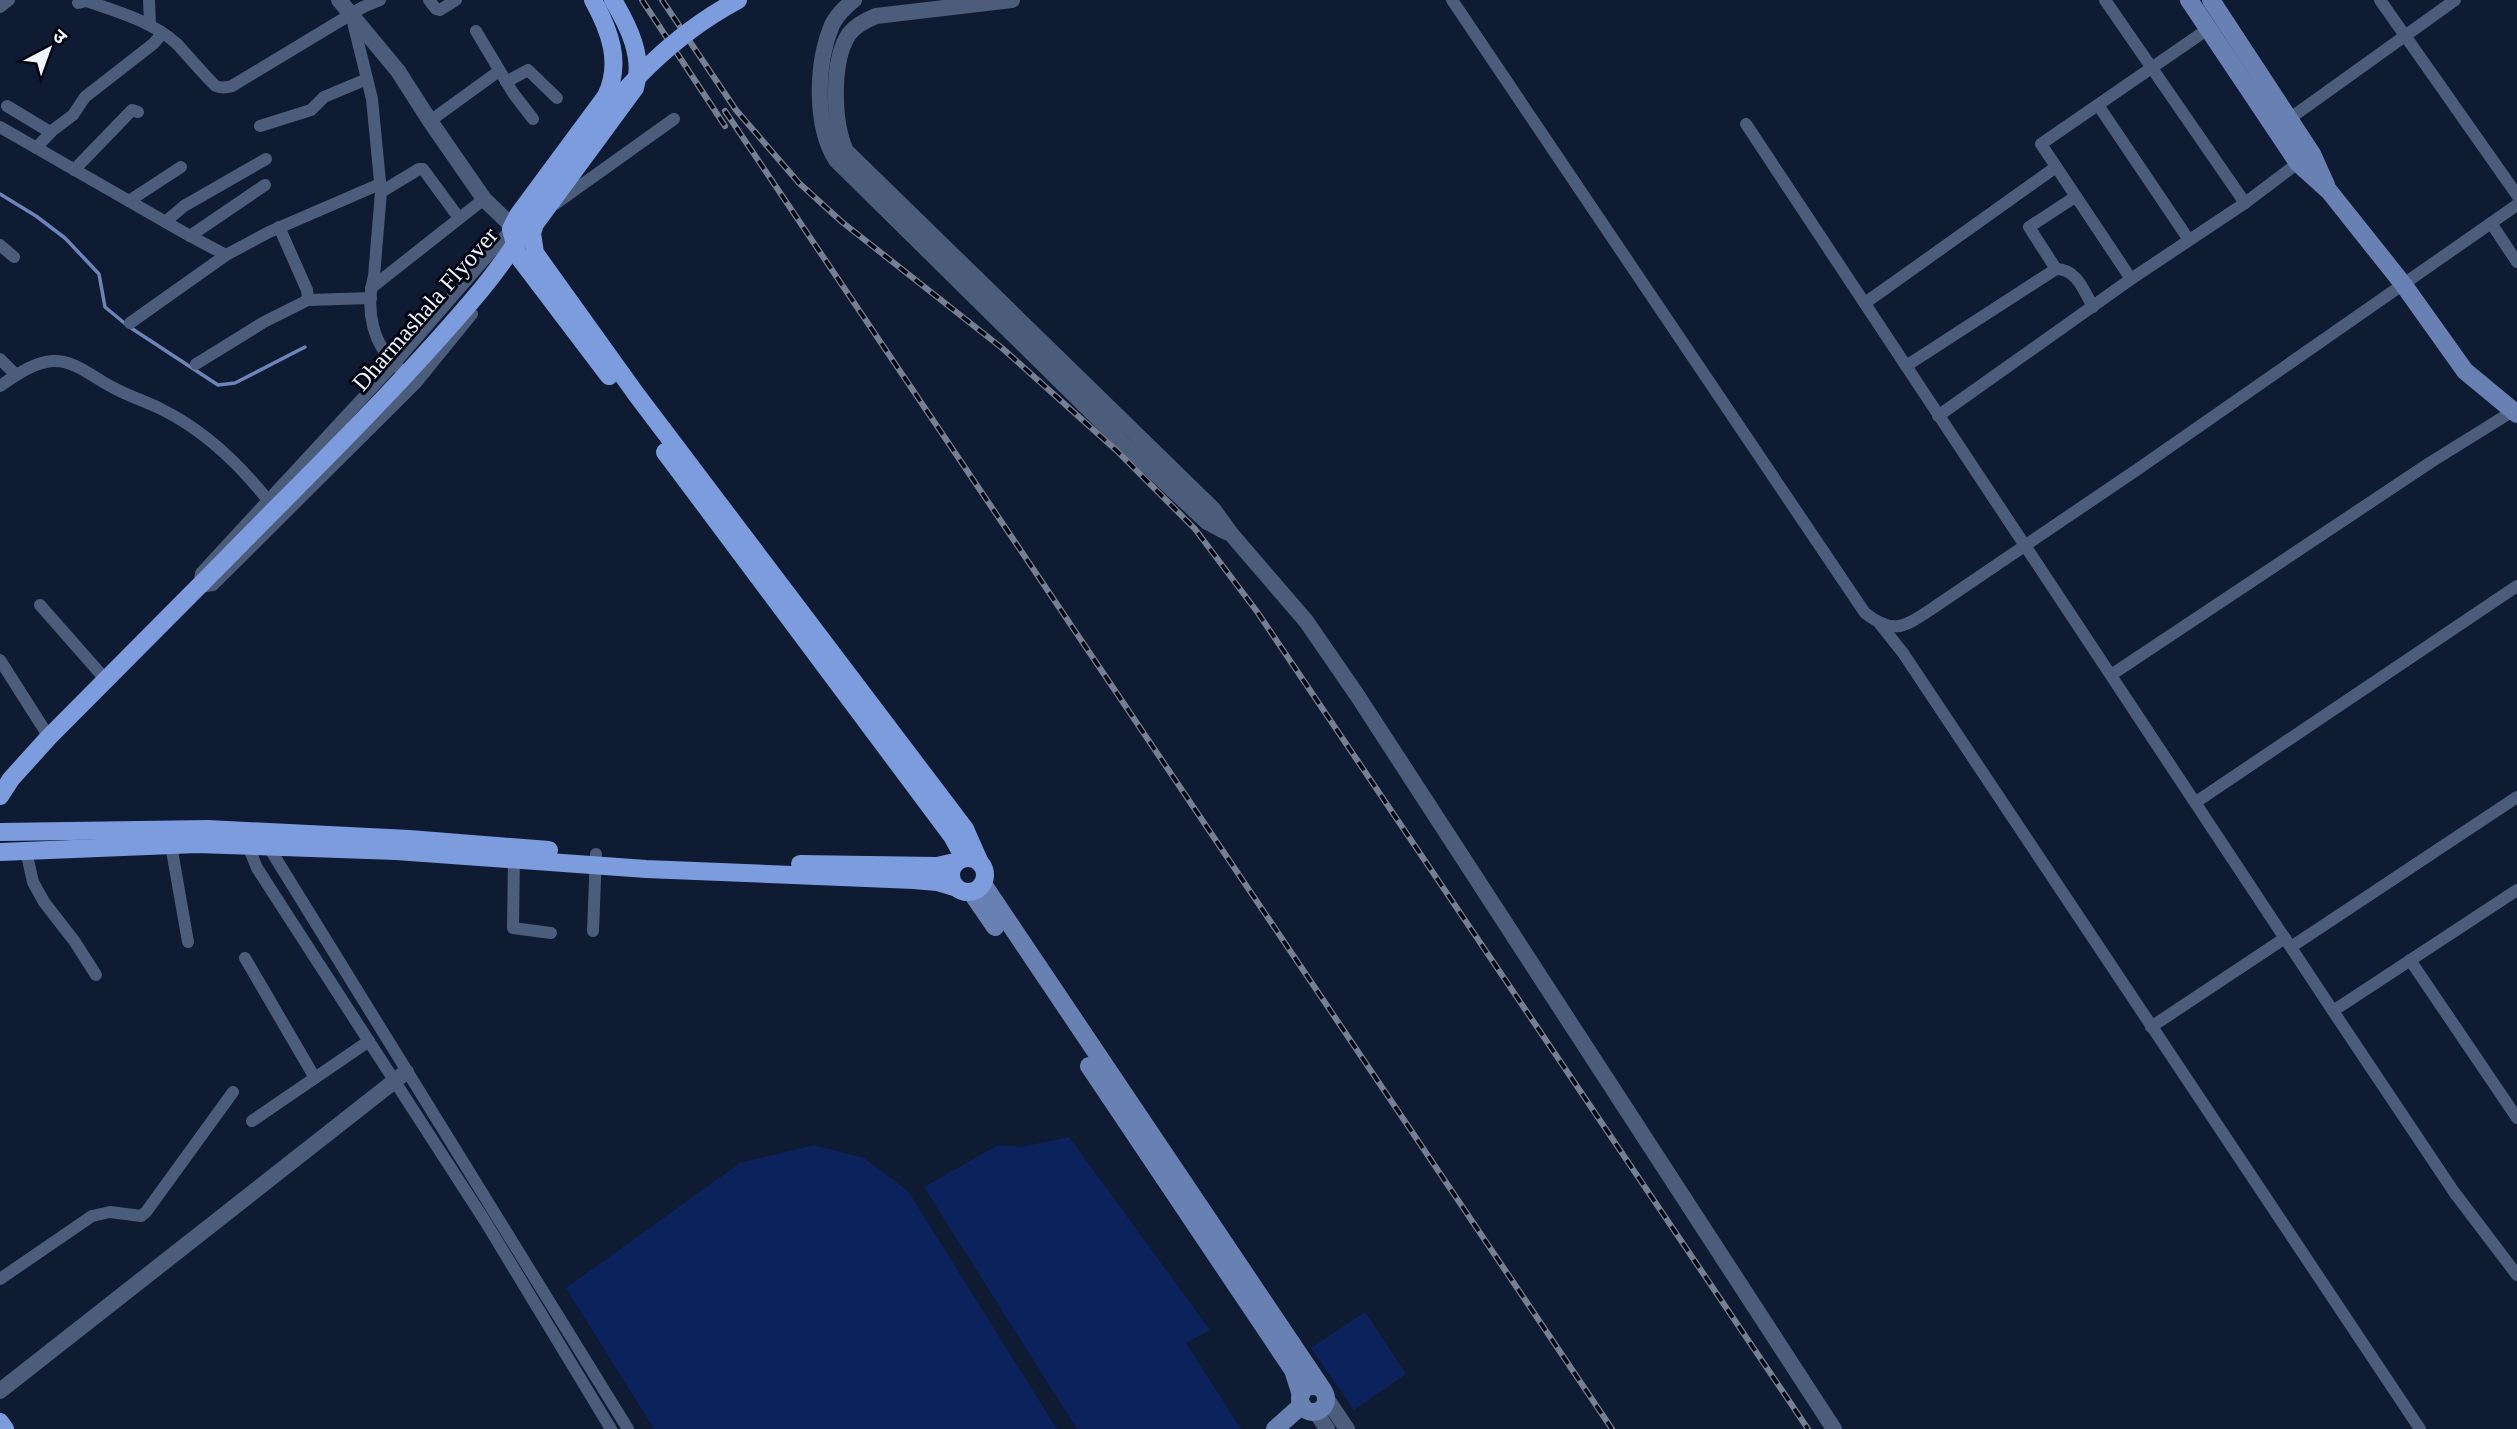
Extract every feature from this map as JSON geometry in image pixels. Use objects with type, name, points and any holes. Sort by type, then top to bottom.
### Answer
[{"type":"main road","points":[[593,0],[609,33],[615,67],[612,83],[606,96],[512,228],[518,256],[952,836],[967,861],[985,870],[970,888]]},
{"type":"main road","points":[[613,0],[623,17],[638,59],[639,71],[635,88],[545,211],[532,233],[535,253],[636,394],[965,829],[972,840],[967,861],[951,871],[952,881],[970,888],[1313,1402]]},
{"type":"main road","name":"Dharmashala Flyover","points":[[0,796],[5,782],[385,396],[483,288],[512,250],[581,144],[620,95],[679,37],[738,0]]},
{"type":"main road","points":[[2189,0],[2298,163],[2329,191],[2403,285],[2465,371],[2515,412]]},
{"type":"main road","points":[[2211,0],[2312,154],[2329,191]]},
{"type":"main road","points":[[0,832],[264,839],[409,839],[514,853],[914,880],[970,888]]},
{"type":"main road","points":[[0,852],[171,845],[245,838]]},
{"type":"main road","points":[[596,860],[664,859],[936,866],[967,861]]},
{"type":"main road","points":[[1275,1429],[1313,1402]]},
{"type":"main road","points":[[1293,1429],[1313,1402]]},
{"type":"main road","points":[[0,1422],[5,1429]]},
{"type":"street","points":[[0,7],[9,0]]},
{"type":"street","points":[[149,0],[150,25]]},
{"type":"street","points":[[339,0],[398,71],[484,199],[512,228],[394,364],[201,573],[198,587],[213,585],[416,383],[518,256]]},
{"type":"street","points":[[78,3],[87,1],[150,25],[173,40],[214,85],[227,87],[380,0]]},
{"type":"street","points":[[429,0],[440,10],[456,0]]},
{"type":"street","points":[[854,0],[842,10],[833,24],[821,76],[820,114],[828,148],[836,160],[1123,443],[1207,522],[1232,535]]},
{"type":"street","points":[[1012,0],[876,16],[863,22],[850,33],[842,49],[836,85],[840,138],[853,159],[1213,509],[1306,621],[1357,695],[1834,1429]]},
{"type":"street","points":[[1452,0],[1865,613],[1885,626],[1907,625],[2147,463],[2517,205]]},
{"type":"street","points":[[2105,0],[2245,203]]},
{"type":"street","points":[[2379,0],[2517,195]]},
{"type":"street","points":[[2289,119],[2455,0]]},
{"type":"street","points":[[351,15],[372,99],[380,188],[370,315],[375,338],[394,364],[416,383]]},
{"type":"street","points":[[2131,279],[2041,144],[2208,29]]},
{"type":"street","points":[[476,31],[506,82],[533,119]]},
{"type":"street","points":[[36,148],[50,132],[73,115],[85,97],[162,34]]},
{"type":"street","points":[[506,82],[528,70],[557,98]]},
{"type":"street","points":[[430,121],[499,71]]},
{"type":"street","points":[[260,126],[311,110],[324,97],[367,79]]},
{"type":"street","points":[[2098,105],[2189,240]]},
{"type":"street","points":[[7,106],[50,132]]},
{"type":"street","points":[[74,170],[132,110],[138,112]]},
{"type":"street","points":[[545,211],[674,119]]},
{"type":"street","points":[[1746,124],[2454,1192],[2517,1275]]},
{"type":"street","points":[[0,127],[226,255]]},
{"type":"street","points":[[165,222],[184,206],[266,159]]},
{"type":"street","points":[[1938,416],[2131,279],[2245,203],[2298,163]]},
{"type":"street","points":[[129,201],[181,167]]},
{"type":"street","points":[[1865,303],[2056,167]]},
{"type":"street","points":[[130,323],[226,255],[279,227],[380,188],[419,169],[423,169],[459,218]]},
{"type":"street","points":[[190,236],[265,185]]},
{"type":"street","points":[[2056,269],[2029,227],[2075,197]]},
{"type":"street","points":[[196,364],[264,322],[308,300],[371,293],[484,199]]},
{"type":"street","points":[[2491,223],[2517,262]]},
{"type":"street","points":[[279,227],[307,289],[308,300]]},
{"type":"street","points":[[0,245],[14,257]]},
{"type":"street","points":[[1906,366],[2056,269],[2063,269],[2075,276],[2093,307]]},
{"type":"street","points":[[0,359],[16,376]]},
{"type":"street","points":[[0,386],[40,363],[63,362],[113,388],[163,409],[204,436],[249,477],[267,499]]},
{"type":"street","points":[[2111,675],[2431,462],[2515,412]]},
{"type":"street","points":[[2196,802],[2517,586]]},
{"type":"street","points":[[40,605],[106,680]]},
{"type":"street","points":[[1879,623],[1903,653],[2420,1429]]},
{"type":"street","points":[[0,660],[49,737]]},
{"type":"street","points":[[2151,1027],[2517,797]]},
{"type":"street","points":[[245,838],[257,868],[369,1041],[400,1077],[544,1290],[628,1429]]},
{"type":"street","points":[[264,839],[400,1077],[611,1429]]},
{"type":"street","points":[[171,845],[188,942]]},
{"type":"street","points":[[26,851],[33,882],[44,902],[96,975]]},
{"type":"street","points":[[514,853],[513,928],[551,933]]},
{"type":"street","points":[[593,931],[596,860]]},
{"type":"street","points":[[2333,1011],[2517,890]]},
{"type":"street","points":[[244,958],[315,1078]]},
{"type":"street","points":[[2410,960],[2517,1118]]},
{"type":"street","points":[[252,1121],[369,1041]]},
{"type":"street","points":[[0,1391],[400,1077]]},
{"type":"street","points":[[0,1279],[92,1216],[110,1212],[141,1216],[146,1212],[233,1092]]},
{"type":"street","points":[[1313,1402],[1327,1429]]},
{"type":"street","points":[[1313,1402],[1347,1429]]},
{"type":"shaded area","points":[[1069,1137],[1210,1330],[1186,1343],[1241,1429],[1077,1429],[924,1187],[998,1145],[1021,1147]]},
{"type":"shaded area","points":[[814,1145],[864,1158],[908,1191],[1057,1429],[654,1429],[566,1288],[740,1163]]},
{"type":"shaded area","points":[[1365,1312],[1406,1374],[1354,1410],[1311,1348]]},
{"type":"waterway","points":[[0,194],[65,238],[99,274],[105,307],[128,326],[218,385],[235,383],[305,347]]},
{"type":"railway","points":[[642,0],[725,126]]},
{"type":"railway","points":[[662,0],[736,110],[799,183],[842,222],[1002,348],[1116,450],[1195,529],[1258,613],[1808,1429]]},
{"type":"railway","points":[[725,111],[1612,1429]]}]
